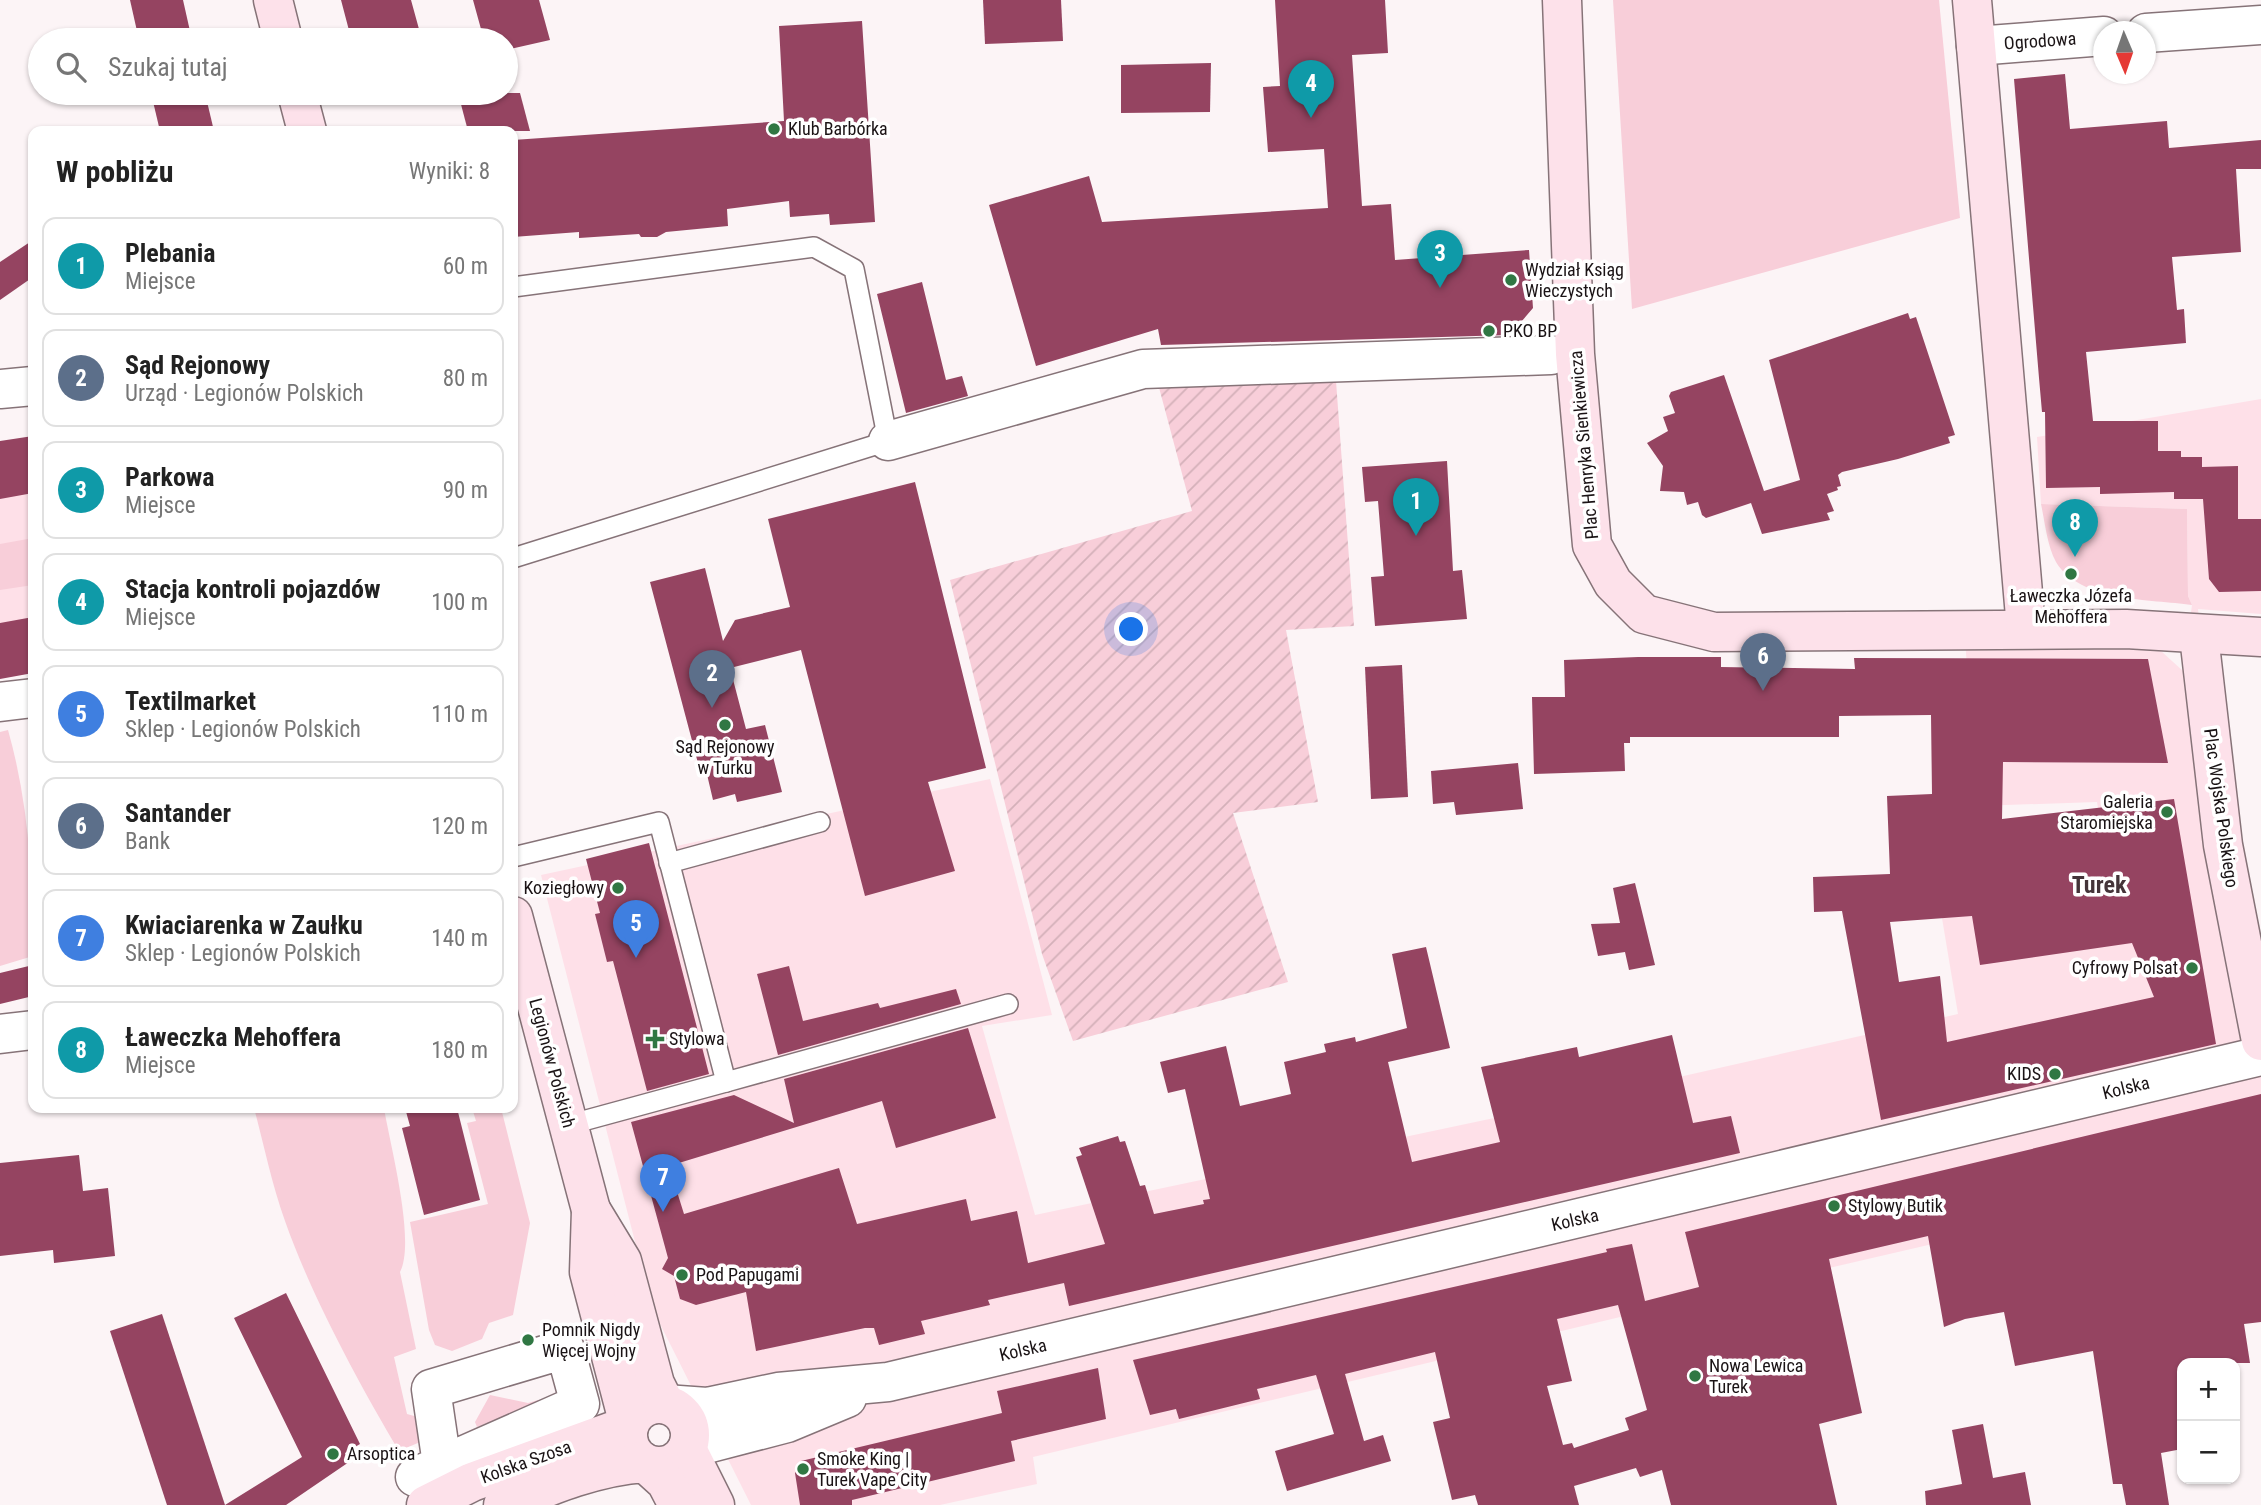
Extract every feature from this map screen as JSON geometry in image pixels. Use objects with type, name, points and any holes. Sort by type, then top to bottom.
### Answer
[{"type":"street","points":[[273,0],[280,28]]},
{"type":"street","name":"Plac Henryka Sienkiewicza","points":[[1562,0],[1575,354],[1592,545],[1613,583],[1644,614],[1714,632],[2026,628],[2126,629],[2199,636]]},
{"type":"street","points":[[1972,0],[2026,628]]},
{"type":"street","points":[[2156,32],[2261,26]]},
{"type":"street","name":"Ogrodowa","points":[[1976,46],[2093,37]]},
{"type":"street","points":[[300,105],[306,126]]},
{"type":"street","points":[[888,442],[1143,369],[1551,355]]},
{"type":"street","points":[[0,389],[28,386]]},
{"type":"street","points":[[2199,636],[2261,637]]},
{"type":"street","name":"Plac Wojska Polskiego","points":[[2199,636],[2223,845],[2261,1041]]},
{"type":"street","points":[[0,702],[28,699]]},
{"type":"street","name":"Legionów Polskich","points":[[518,935],[591,1210],[590,1272],[629,1425]]},
{"type":"street","points":[[0,1034],[28,1031]]},
{"type":"street","name":"Kolska","points":[[665,1404],[707,1407],[778,1392],[888,1382],[2261,1056]]},
{"type":"street","name":"Legionów Polskich","points":[[591,1210],[622,1261],[655,1384],[665,1404]]},
{"type":"street","name":"Kolska","points":[[687,1449],[787,1423],[888,1382]]},
{"type":"street","points":[[645,1463],[671,1464],[687,1449],[690,1439],[686,1419],[681,1412],[665,1404],[656,1404],[639,1410],[629,1425],[629,1443],[638,1458],[666,1482],[678,1505]]},
{"type":"street","name":"Kolska Szosa","points":[[428,1482],[472,1482],[629,1425]]},
{"type":"street","points":[[687,1449],[715,1505]]},
{"type":"street","name":"Kolska Szosa","points":[[503,1505],[548,1486],[619,1464],[645,1463]]},
{"type":"lane","points":[[518,286],[814,247],[854,269],[888,442],[518,556]]},
{"type":"lane","points":[[518,856],[659,822],[726,1082]]},
{"type":"lane","points":[[669,863],[820,822]]},
{"type":"lane","points":[[568,1125],[1008,1004]]},
{"type":"shaded area","points":[[1613,0],[1939,0],[1960,218],[1632,309]]},
{"type":"shaded area","points":[[1157,380],[1336,381],[1354,626],[1286,630],[1318,802],[1233,813],[1288,982],[1073,1041],[1042,954],[950,580],[1192,511]]},
{"type":"shaded area","points":[[2261,399],[2261,614],[2198,609],[2224,853],[2261,1041],[2261,1168],[1033,1457],[1037,1484],[940,1505],[751,1505],[652,1308],[541,875],[990,779],[1052,1015],[982,1026],[1035,1215],[1537,1109],[1958,1014],[1940,906],[2112,889],[2097,802],[1977,806],[1965,639],[2125,641],[2161,651],[2183,671],[2192,605],[2188,596],[2187,509],[2041,504],[2037,437]]},
{"type":"shaded area","points":[[28,465],[28,672],[0,676],[0,470]]},
{"type":"shaded area","points":[[2041,504],[2187,509],[2188,596],[2192,605],[2099,592],[2067,575],[2053,555]]},
{"type":"shaded area","points":[[28,539],[28,586],[0,590],[0,544]]},
{"type":"shaded area","points":[[8,730],[25,814],[28,842],[28,958],[0,966],[0,732]]},
{"type":"shaded area","points":[[255,1113],[385,1113],[404,1216],[404,1258],[400,1272],[416,1349],[394,1357],[407,1414],[432,1421],[432,1437],[399,1451],[322,1309],[285,1221]]},
{"type":"shaded area","points":[[474,1113],[502,1113],[530,1223],[513,1315],[489,1323],[482,1339],[452,1351],[435,1345],[429,1330],[410,1222],[488,1204],[467,1123],[476,1121]]},
{"type":"shaded area","points":[[490,1395],[528,1403],[538,1400],[539,1404],[477,1427],[475,1422]]},
{"type":"building","points":[[130,0],[183,0],[189,28],[136,28]]},
{"type":"building","points":[[341,0],[411,0],[419,28],[348,28]]},
{"type":"building","points":[[473,0],[539,0],[550,40],[518,47],[518,28],[481,28]]},
{"type":"building","points":[[983,0],[1061,0],[1063,41],[985,44]]},
{"type":"building","points":[[1275,0],[1385,0],[1388,53],[1352,55],[1362,206],[1391,204],[1395,260],[1529,250],[1533,308],[1510,335],[1161,345],[1158,329],[1036,366],[989,205],[1089,176],[1102,222],[1328,208],[1324,149],[1268,152],[1263,87],[1280,86]]},
{"type":"building","name":"Klub Barbórka","points":[[862,21],[875,222],[830,225],[829,214],[790,217],[789,201],[727,209],[728,226],[666,232],[657,237],[641,237],[639,234],[579,238],[579,232],[518,237],[518,140],[784,121],[779,26]]},
{"type":"building","points":[[1211,63],[1210,112],[1121,113],[1121,65]]},
{"type":"building","points":[[2065,74],[2070,129],[2167,121],[2169,148],[2261,140],[2261,169],[2236,169],[2241,252],[2172,257],[2177,310],[2184,309],[2186,343],[2086,352],[2093,421],[2158,421],[2158,451],[2181,451],[2181,457],[2202,457],[2202,467],[2238,466],[2238,519],[2261,519],[2261,591],[2219,592],[2209,579],[2203,499],[2174,499],[2174,492],[2100,494],[2100,487],[2046,488],[2045,412],[2042,412],[2014,79]]},
{"type":"building","points":[[520,93],[530,131],[518,131],[518,126],[467,126],[461,105],[518,105]]},
{"type":"building","points":[[154,105],[208,105],[213,126],[159,126]]},
{"type":"building","points":[[28,243],[28,280],[0,300],[0,262]]},
{"type":"building","points":[[922,282],[946,380],[962,376],[968,396],[906,413],[877,294]]},
{"type":"building","points":[[1908,313],[1910,319],[1916,317],[1955,435],[1948,437],[1950,443],[1842,472],[1838,475],[1841,486],[1827,494],[1834,511],[1827,513],[1830,520],[1762,534],[1751,503],[1706,518],[1702,515],[1698,502],[1687,505],[1684,492],[1660,491],[1663,466],[1647,443],[1668,431],[1663,417],[1675,413],[1669,396],[1671,392],[1724,375],[1764,491],[1800,480],[1769,360]]},
{"type":"building","points":[[28,437],[28,494],[0,499],[0,441]]},
{"type":"building","points":[[1447,461],[1453,571],[1462,570],[1467,619],[1375,626],[1371,577],[1384,576],[1378,501],[1365,502],[1362,467]]},
{"type":"building","points":[[915,482],[986,768],[928,782],[955,871],[865,896],[801,650],[730,668],[746,729],[765,725],[782,792],[737,802],[735,794],[713,800],[705,766],[699,767],[650,582],[705,568],[723,641],[735,620],[790,607],[768,519]]},
{"type":"building","points":[[28,618],[28,674],[0,679],[0,623]]},
{"type":"building","points":[[1721,657],[1721,667],[1855,669],[1854,658],[2148,659],[2168,763],[2003,762],[2002,819],[2174,799],[2216,1044],[1881,1120],[1842,911],[1814,912],[1813,877],[1890,874],[1887,796],[1932,794],[1931,715],[1839,716],[1839,737],[1630,737],[1630,743],[1624,743],[1625,771],[1534,774],[1532,697],[1565,697],[1564,660]],"holes":[[[1972,916],[1980,965],[2132,943],[2154,997],[1947,1042],[1940,976],[1899,982],[1890,922]]]},
{"type":"building","points":[[1402,665],[1408,797],[1371,799],[1365,667]]},
{"type":"building","points":[[1518,763],[1523,809],[1456,815],[1454,802],[1433,804],[1431,771]]},
{"type":"building","points":[[649,843],[709,1074],[647,1091],[613,961],[607,962],[595,914],[600,913],[586,859]]},
{"type":"building","points":[[1635,883],[1655,965],[1629,970],[1625,952],[1598,956],[1591,924],[1620,923],[1613,888]]},
{"type":"building","points":[[1426,947],[1450,1048],[1388,1062],[1412,1162],[1500,1142],[1481,1067],[1577,1047],[1579,1057],[1672,1035],[1693,1123],[1731,1116],[1740,1153],[1069,1306],[1064,1283],[988,1300],[990,1305],[921,1321],[925,1334],[879,1345],[874,1328],[865,1328],[756,1351],[746,1292],[696,1305],[680,1299],[674,1276],[662,1269],[668,1258],[631,1122],[734,1095],[794,1123],[784,1079],[968,1028],[996,1118],[896,1148],[882,1101],[669,1166],[684,1214],[839,1168],[857,1224],[966,1199],[971,1221],[1017,1211],[1028,1263],[1105,1244],[1076,1157],[1082,1155],[1079,1148],[1118,1136],[1120,1142],[1125,1141],[1140,1186],[1145,1185],[1154,1214],[1204,1204],[1203,1200],[1210,1199],[1185,1089],[1168,1093],[1160,1062],[1226,1046],[1240,1106],[1291,1094],[1284,1062],[1326,1052],[1324,1044],[1355,1037],[1356,1042],[1407,1028],[1392,954]]},
{"type":"building","points":[[28,966],[28,997],[0,1004],[0,973]]},
{"type":"building","points":[[789,966],[803,1021],[878,1003],[880,1008],[956,989],[961,1004],[778,1055],[757,974]]},
{"type":"building","points":[[2261,1094],[2261,1322],[2244,1324],[2250,1363],[2240,1363],[2240,1358],[2177,1358],[2177,1450],[2161,1453],[2169,1505],[2126,1505],[2122,1484],[2113,1484],[2093,1351],[2015,1366],[2004,1312],[1965,1319],[1944,1327],[1928,1236],[1829,1259],[1862,1413],[1819,1424],[1837,1505],[1671,1505],[1662,1470],[1640,1477],[1636,1468],[1574,1486],[1579,1505],[1478,1505],[1475,1495],[1452,1500],[1433,1422],[1450,1418],[1435,1352],[1345,1374],[1364,1441],[1383,1435],[1391,1461],[1287,1491],[1275,1451],[1334,1434],[1316,1375],[1257,1389],[1260,1399],[1179,1419],[1176,1409],[1150,1415],[1133,1360],[1607,1252],[1606,1249],[1632,1244],[1645,1301],[1699,1287],[1685,1232]],"holes":[[[1618,1305],[1647,1410],[1625,1418],[1629,1430],[1574,1448],[1572,1443],[1563,1445],[1547,1386],[1572,1381],[1557,1319]]]},
{"type":"building","points":[[406,1113],[458,1113],[480,1200],[424,1215],[402,1128],[410,1126]]},
{"type":"building","points":[[79,1155],[83,1191],[108,1188],[115,1256],[54,1263],[53,1250],[0,1256],[0,1163]]},
{"type":"building","points":[[286,1293],[360,1444],[345,1453],[349,1462],[286,1505],[225,1505],[302,1457],[234,1318]]},
{"type":"building","points":[[162,1314],[225,1505],[167,1505],[110,1331]]},
{"type":"building","points":[[1098,1368],[1106,1419],[1011,1441],[1015,1461],[852,1500],[852,1505],[800,1505],[795,1473],[801,1461],[1002,1413],[997,1391]]},
{"type":"building","points":[[1983,1424],[1993,1478],[2025,1472],[2031,1505],[1926,1505],[1925,1491],[1962,1484],[1952,1430]]},
{"type":"place","name":"Stacja kontroli pojazdów","points":[[1311,118]]},
{"type":"place","name":"Klub Barbórka","points":[[774,129]]},
{"type":"place","name":"Wydział Ksiąg Wieczystych","points":[[1511,280]]},
{"type":"place","name":"Parkowa","points":[[1440,288]]},
{"type":"place","name":"PKO BP","points":[[1489,331]]},
{"type":"place","name":"Plebania","points":[[1416,536]]},
{"type":"place","name":"Ławeczka Mehoffera","points":[[2075,557]]},
{"type":"place","name":"Ławeczka Józefa Mehoffera","points":[[2071,574]]},
{"type":"place","name":"Santander","points":[[1763,691]]},
{"type":"place","name":"Sąd Rejonowy","points":[[712,708]]},
{"type":"place","name":"Sąd Rejonowy w Turku","points":[[725,725]]},
{"type":"place","name":"Galeria Staromiejska","points":[[2167,812]]},
{"type":"place","name":"Koziegłowy","points":[[618,888]]},
{"type":"place","name":"Textilmarket","points":[[636,958]]},
{"type":"place","name":"Cyfrowy Polsat","points":[[2192,968]]},
{"type":"place","name":"Stylowa","points":[[655,1039]]},
{"type":"place","name":"KIDS","points":[[2055,1074]]},
{"type":"place","name":"Stylowy Butik","points":[[1834,1206]]},
{"type":"place","name":"Kwiaciarenka w Zaułku","points":[[663,1212]]},
{"type":"place","name":"Pod Papugami","points":[[682,1275]]},
{"type":"place","name":"Pomnik Nigdy Więcej Wojny","points":[[528,1340]]},
{"type":"place","name":"Nowa Lewica Turek","points":[[1695,1376]]},
{"type":"place","name":"Arsoptica","points":[[333,1454]]},
{"type":"place","name":"Smoke King | Turek Vape City","points":[[803,1469]]},
{"type":"district","name":"Turek","points":[[2099,885]]}]
